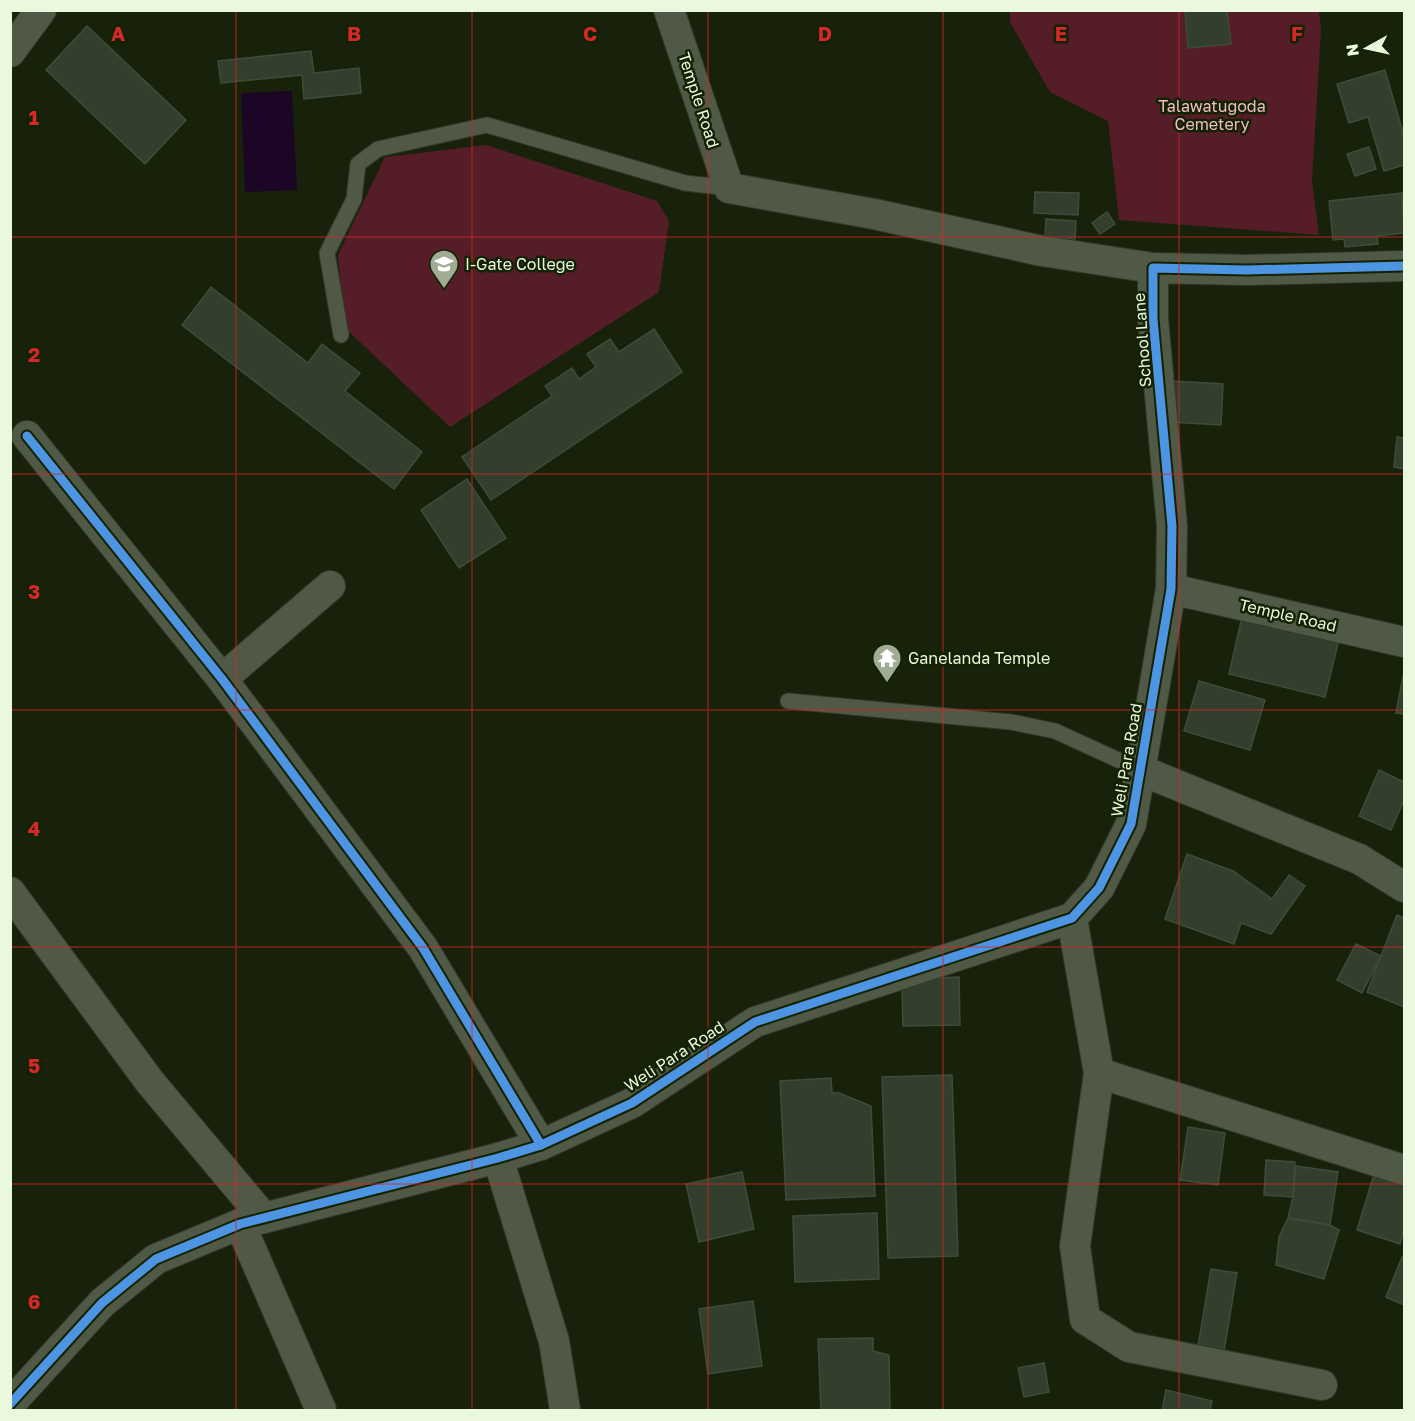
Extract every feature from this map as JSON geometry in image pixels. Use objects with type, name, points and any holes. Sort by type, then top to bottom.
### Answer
[{"type":"street","points":[[10,52],[41,10]]},
{"type":"street","name":"Temple Road","points":[[669,10],[729,189]]},
{"type":"street","points":[[729,189],[874,214],[1042,251],[1153,268]]},
{"type":"street","name":"School Lane","points":[[1171,589],[1172,525],[1154,319],[1153,268],[1247,270],[1404,266]]},
{"type":"street","points":[[27,436],[222,679],[423,948],[541,1145]]},
{"type":"street","points":[[222,679],[330,586]]},
{"type":"street","name":"Temple Road","points":[[1171,589],[1404,642]]},
{"type":"street","name":"Weli Para Road","points":[[16,1389],[102,1304],[156,1259],[252,1221],[541,1145],[632,1102],[755,1022],[1071,918],[1099,888],[1131,824],[1171,589]]},
{"type":"street","points":[[1140,770],[1359,859],[1404,887]]},
{"type":"street","points":[[10,892],[252,1221],[321,1410]]},
{"type":"street","points":[[1071,918],[1099,1073],[1075,1246],[1085,1319],[1130,1347],[1322,1385]]},
{"type":"street","points":[[1099,1073],[1404,1170]]},
{"type":"street","points":[[498,1158],[554,1341],[565,1410]]},
{"type":"lane","points":[[341,335],[327,253],[354,199],[358,164],[378,149],[487,125],[685,183],[729,189]]},
{"type":"lane","points":[[788,701],[1011,722],[1055,731],[1140,770]]},
{"type":"green space","name":"Talawatugoda Cemetery","points":[[1010,10],[1319,11],[1321,30],[1312,181],[1319,235],[1119,220],[1108,121],[1050,92],[1010,22]]},
{"type":"green space","points":[[486,145],[657,201],[669,221],[659,292],[450,427],[345,328],[338,255],[385,157]]},
{"type":"shaded area","points":[[292,91],[297,190],[245,192],[241,93]]},
{"type":"building","points":[[1185,10],[1227,10],[1231,44],[1188,48]]},
{"type":"building","points":[[87,26],[186,120],[145,164],[46,70]]},
{"type":"building","points":[[311,51],[314,73],[359,68],[361,93],[304,99],[302,75],[221,83],[218,61]]},
{"type":"building","points":[[1385,70],[1404,136],[1404,165],[1384,171],[1368,117],[1349,123],[1337,84]]},
{"type":"building","points":[[1369,147],[1376,169],[1355,176],[1347,154]]},
{"type":"building","points":[[1035,192],[1079,193],[1078,215],[1034,213]]},
{"type":"building","points":[[1402,193],[1404,233],[1377,236],[1378,244],[1345,247],[1344,239],[1333,240],[1329,201]]},
{"type":"building","points":[[1107,212],[1115,224],[1100,234],[1092,223]]},
{"type":"building","points":[[1046,219],[1076,221],[1075,239],[1045,237]]},
{"type":"building","points":[[211,287],[308,363],[322,344],[360,373],[345,391],[422,452],[394,489],[182,325]]},
{"type":"building","points":[[654,329],[682,372],[491,500],[462,457],[552,396],[545,386],[572,368],[579,379],[596,367],[587,354],[610,339],[619,352]]},
{"type":"building","points":[[1173,381],[1223,384],[1221,425],[1171,422]]},
{"type":"building","points":[[1397,437],[1404,438],[1404,469],[1394,467]]},
{"type":"building","points":[[467,479],[506,538],[459,568],[421,510]]},
{"type":"building","points":[[1244,608],[1341,631],[1325,697],[1229,674]]},
{"type":"building","points":[[1404,671],[1404,714],[1396,713]]},
{"type":"building","points":[[1199,681],[1265,700],[1250,750],[1184,731]]},
{"type":"building","points":[[1379,770],[1404,782],[1404,800],[1391,830],[1359,816]]},
{"type":"building","points":[[1187,854],[1233,871],[1272,899],[1289,875],[1305,886],[1271,934],[1241,923],[1234,944],[1165,919]]},
{"type":"building","points":[[1397,915],[1404,918],[1404,1007],[1367,992]]},
{"type":"building","points":[[1356,944],[1381,956],[1362,993],[1337,980]]},
{"type":"building","points":[[959,977],[960,1025],[903,1026],[902,987],[933,978]]},
{"type":"building","points":[[952,1075],[958,1256],[888,1258],[882,1077]]},
{"type":"building","points":[[831,1078],[832,1093],[839,1093],[871,1106],[875,1196],[786,1200],[780,1081]]},
{"type":"building","points":[[1188,1127],[1225,1133],[1218,1185],[1180,1180]]},
{"type":"building","points":[[1266,1160],[1295,1162],[1293,1197],[1264,1195]]},
{"type":"building","points":[[1296,1166],[1338,1172],[1330,1225],[1288,1218]]},
{"type":"building","points":[[1375,1171],[1404,1180],[1404,1229],[1400,1244],[1357,1230]]},
{"type":"building","points":[[742,1172],[754,1229],[699,1242],[686,1184]]},
{"type":"building","points":[[877,1213],[879,1279],[795,1282],[793,1216]]},
{"type":"building","points":[[1288,1218],[1330,1225],[1339,1230],[1324,1279],[1276,1265],[1279,1237]]},
{"type":"building","points":[[1402,1257],[1404,1258],[1404,1305],[1386,1297]]},
{"type":"building","points":[[1211,1269],[1237,1273],[1223,1357],[1197,1352]]},
{"type":"building","points":[[753,1301],[762,1366],[708,1374],[699,1309]]},
{"type":"building","points":[[873,1338],[873,1351],[889,1355],[890,1410],[821,1410],[818,1339]]},
{"type":"building","points":[[1044,1363],[1049,1392],[1024,1397],[1018,1368]]},
{"type":"building","points":[[1166,1390],[1212,1401],[1210,1410],[1162,1410]]},
{"type":"cycle path","points":[[10,1404],[102,1303],[156,1259],[240,1224],[541,1145],[632,1103],[755,1022],[1072,918],[1099,888],[1131,824],[1171,589],[1172,526],[1153,319],[1153,268],[1247,270],[1404,266]]},
{"type":"cycle path","points":[[27,436],[222,679],[423,948],[541,1145]]},
{"type":"place","name":"I-Gate College","points":[[444,290]]},
{"type":"place","name":"Ganelanda Temple","points":[[887,684]]}]
